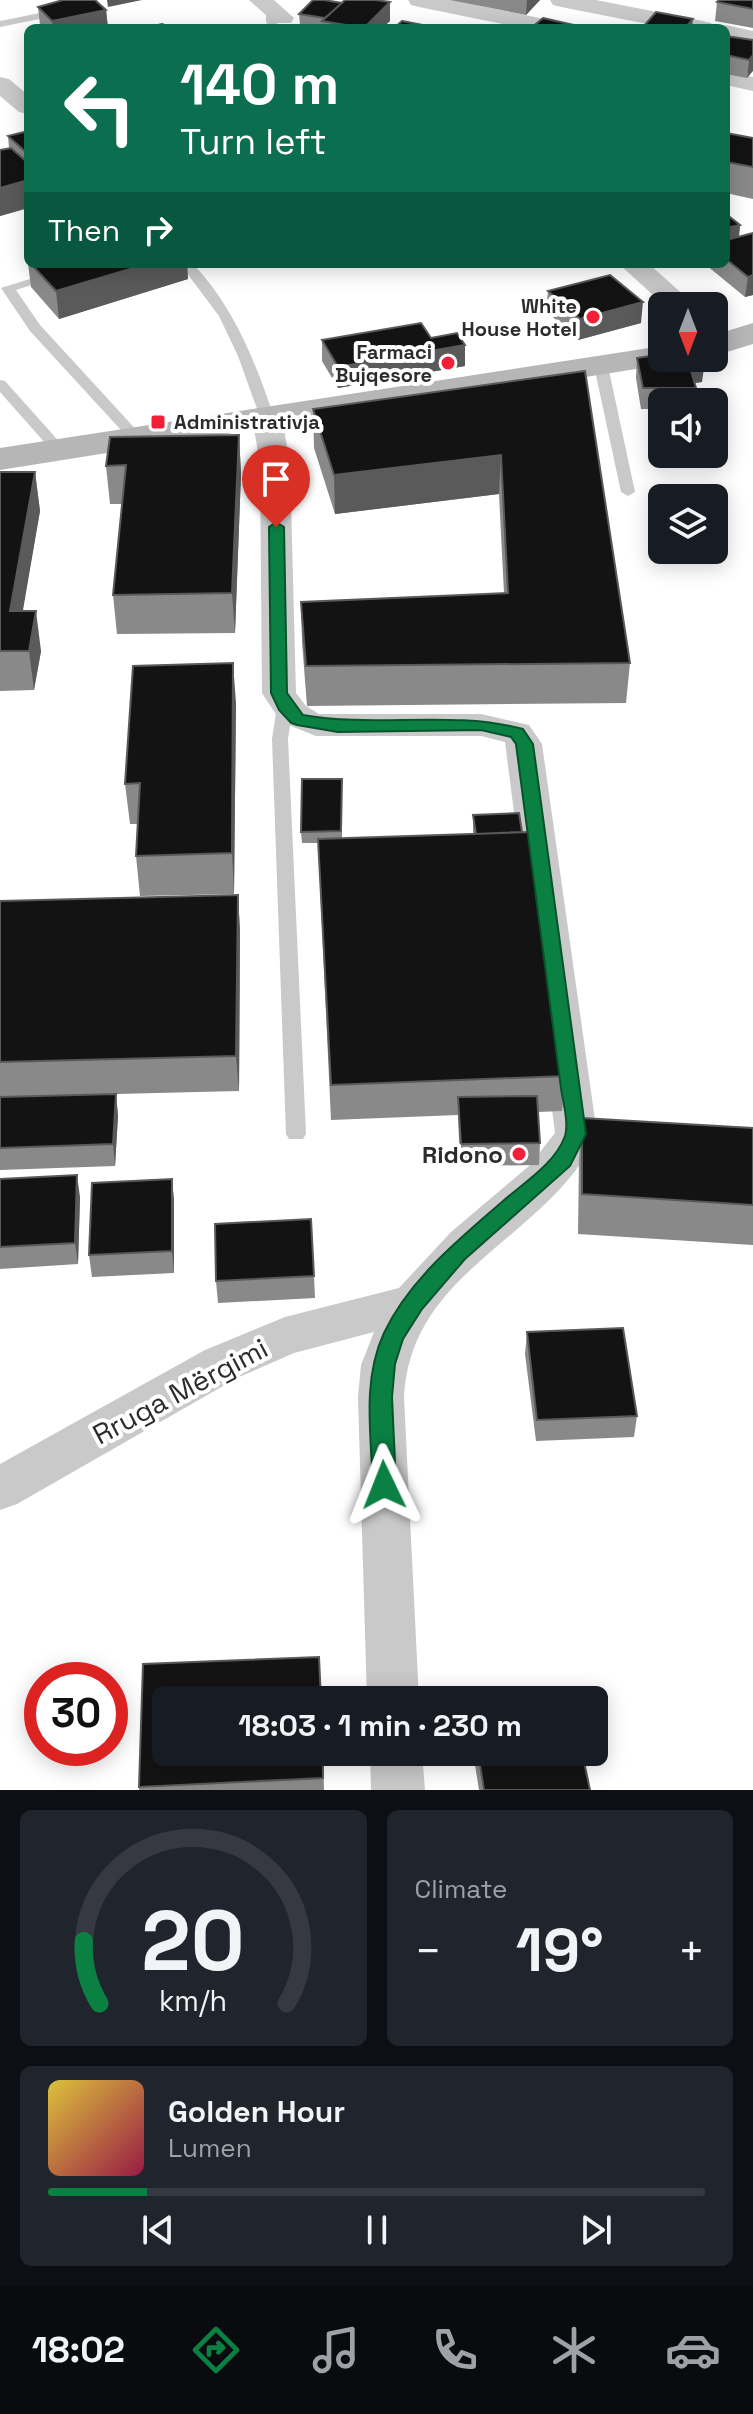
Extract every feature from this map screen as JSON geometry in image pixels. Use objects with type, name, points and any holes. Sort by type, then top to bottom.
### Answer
[{"type":"main road","points":[[0,459],[648,358]]},
{"type":"street","points":[[419,0],[526,24]]},
{"type":"street","points":[[537,24],[561,0],[646,23],[706,21]]},
{"type":"street","points":[[730,33],[753,38]]},
{"type":"street","points":[[730,79],[753,84]]},
{"type":"street","points":[[0,84],[24,104]]},
{"type":"street","points":[[638,268],[666,292]]},
{"type":"street","points":[[267,417],[275,464],[279,693],[285,706],[297,720],[316,725],[481,725],[517,733],[524,744],[576,1134],[562,1161],[457,1253],[415,1303],[384,1364],[381,1397],[392,1686]]},
{"type":"street","name":"Rruga Mërgimi","points":[[0,1489],[221,1364],[285,1336],[415,1303]]},
{"type":"street","points":[[397,1766],[398,1790]]},
{"type":"lane","points":[[0,24],[71,9]]},
{"type":"lane","points":[[78,268],[8,288],[35,328],[136,438]]},
{"type":"lane","points":[[190,268],[200,278],[236,338],[267,417]]},
{"type":"lane","points":[[601,366],[628,492]]},
{"type":"lane","points":[[0,384],[59,450]]},
{"type":"lane","points":[[285,706],[280,739],[296,1134]]},
{"type":"building","points":[[63,0],[95,0],[106,10],[52,21],[38,7]]},
{"type":"building","points":[[313,0],[342,3],[325,18],[299,14]]},
{"type":"building","points":[[345,0],[390,2],[368,24],[322,21]]},
{"type":"building","points":[[753,0],[753,9],[717,2]]},
{"type":"building","points":[[656,12],[693,19],[689,24],[646,24]]},
{"type":"building","points":[[543,18],[569,24],[536,24]]},
{"type":"building","points":[[730,37],[753,40],[753,55],[749,60],[730,56]]},
{"type":"building","points":[[24,132],[24,150],[8,136]]},
{"type":"building","points":[[730,134],[753,138],[753,167],[730,163]]},
{"type":"building","points":[[11,148],[24,159],[24,181],[0,188],[0,150]]},
{"type":"building","points":[[730,217],[740,225],[730,227]]},
{"type":"building","points":[[753,233],[753,275],[748,277],[730,262],[730,239]]},
{"type":"building","points":[[35,268],[134,268],[56,291]]},
{"type":"building","points":[[610,275],[643,302],[580,319],[548,291]]},
{"type":"building","points":[[421,323],[431,338],[457,333],[465,345],[338,367],[322,340]]},
{"type":"building","points":[[648,356],[648,372],[691,372],[696,388],[643,388],[637,358]]},
{"type":"building","points":[[585,371],[630,663],[306,666],[301,602],[508,593],[501,455],[334,475],[313,409]]},
{"type":"building","points":[[239,435],[232,593],[113,595],[126,465],[106,466],[110,437]]},
{"type":"building","points":[[0,472],[35,472],[10,611],[36,611],[29,651],[0,651]]},
{"type":"building","points":[[233,663],[232,853],[136,856],[140,783],[125,784],[133,666]]},
{"type":"building","points":[[302,779],[342,779],[341,831],[301,832]]},
{"type":"building","points":[[519,813],[522,832],[476,834],[473,815]]},
{"type":"building","points":[[529,832],[565,1076],[331,1085],[318,839]]},
{"type":"building","points":[[238,895],[236,1056],[0,1062],[0,901]]},
{"type":"building","points":[[116,1094],[113,1144],[0,1148],[0,1097]]},
{"type":"building","points":[[537,1096],[540,1143],[461,1144],[458,1097]]},
{"type":"building","points":[[582,1118],[753,1128],[753,1205],[582,1194]]},
{"type":"building","points":[[77,1175],[75,1243],[0,1247],[0,1179]]},
{"type":"building","points":[[172,1179],[172,1251],[89,1255],[92,1183]]},
{"type":"building","points":[[311,1219],[314,1276],[216,1281],[215,1224]]},
{"type":"building","points":[[623,1328],[637,1416],[537,1420],[527,1332]]},
{"type":"building","points":[[319,1657],[320,1686],[152,1686],[152,1766],[323,1766],[323,1778],[139,1787],[143,1664]]},
{"type":"building","points":[[480,1766],[585,1766],[590,1790],[484,1790]]},
{"type":"place","name":"White House Hotel","points":[[593,317]]},
{"type":"place","name":"Farmaci Bujqesore","points":[[448,363]]},
{"type":"place","name":"Administrativja","points":[[158,422]]},
{"type":"place","name":"Ridono","points":[[519,1154]]},
{"type":"route","points":[[276,527],[279,693],[297,720],[338,727],[481,725],[517,733],[524,744],[571,1088],[576,1134],[562,1161],[543,1181],[457,1253],[415,1303],[394,1336],[384,1364],[381,1397],[384,1485]]}]
